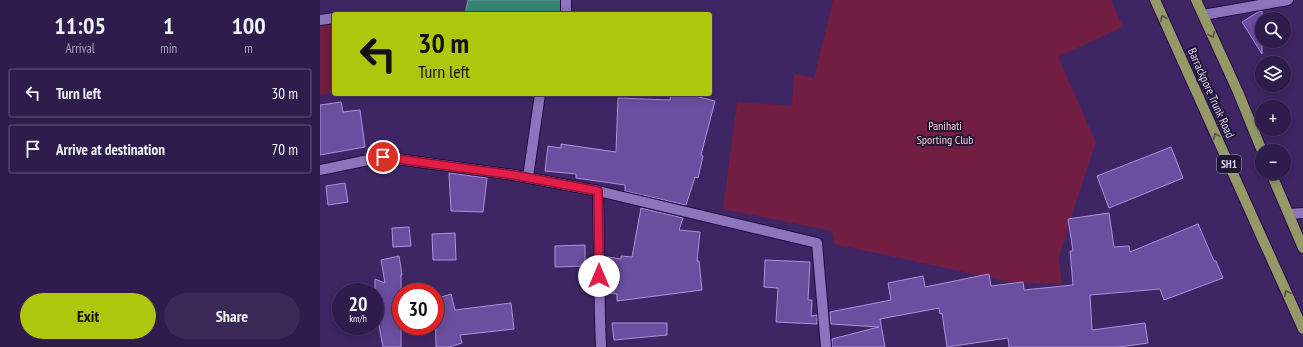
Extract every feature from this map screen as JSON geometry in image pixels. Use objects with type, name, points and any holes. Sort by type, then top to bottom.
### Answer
[{"type":"main road","name":"Barrackpore Trunk Road","points":[[1155,0],[1303,328]]},
{"type":"main road","name":"Barrackpore Trunk Road","points":[[1196,0],[1238,92],[1259,144]]},
{"type":"main road","points":[[1274,180],[1303,248]]},
{"type":"street","points":[[566,0],[566,12]]},
{"type":"street","points":[[1203,15],[1288,0]]},
{"type":"street","points":[[320,20],[332,18]]},
{"type":"street","points":[[528,177],[540,96]]},
{"type":"street","points":[[320,170],[383,157],[528,177],[598,191],[817,243],[826,347]]},
{"type":"street","points":[[598,191],[601,347]]},
{"type":"street","points":[[1289,214],[1303,213]]},
{"type":"green space","name":"Panihati Sporting Club","points":[[833,0],[1111,0],[1123,27],[1058,57],[1096,142],[1059,258],[1062,284],[1011,282],[834,244],[832,231],[723,209],[737,102],[792,106],[794,74],[814,78]]},
{"type":"green space","points":[[332,22],[332,93],[320,95],[320,24]]},
{"type":"shaded area","points":[[468,0],[565,0],[565,12],[465,12]]},
{"type":"building","points":[[1255,14],[1255,43],[1242,22]]},
{"type":"building","points":[[1258,48],[1262,48],[1262,54]]},
{"type":"building","points":[[671,96],[695,96],[715,101],[701,155],[703,156],[698,178],[695,177],[686,205],[625,191],[625,185],[576,178],[576,174],[545,171],[548,146],[561,148],[561,144],[616,152],[618,98],[670,100]]},
{"type":"building","points":[[341,102],[343,112],[360,110],[365,147],[320,155],[320,105]]},
{"type":"building","points":[[1171,147],[1183,178],[1109,208],[1097,176]]},
{"type":"building","points":[[449,173],[487,178],[483,212],[451,211]]},
{"type":"building","points":[[345,183],[348,202],[328,205],[326,186]]},
{"type":"building","points":[[641,208],[683,218],[679,230],[700,232],[697,261],[699,261],[702,290],[617,301],[617,294],[606,293],[608,257],[621,259],[621,256],[632,257]]},
{"type":"building","points":[[1109,213],[1114,247],[1129,246],[1130,252],[1198,224],[1223,278],[1164,300],[1160,289],[1090,295],[1092,330],[1145,323],[1148,343],[1119,347],[1009,347],[1008,338],[947,347],[942,313],[940,314],[939,308],[880,319],[885,347],[832,347],[832,339],[879,327],[831,324],[830,312],[891,300],[888,283],[923,276],[925,287],[989,274],[991,286],[1023,282],[1024,290],[1073,285],[1070,251],[1073,251],[1068,219]]},
{"type":"building","points":[[409,227],[411,246],[393,247],[392,228]]},
{"type":"building","points":[[455,233],[456,260],[433,260],[432,234]]},
{"type":"building","points":[[585,245],[585,266],[555,267],[555,246]]},
{"type":"building","points":[[399,256],[402,275],[401,283],[392,283],[392,335],[401,335],[401,347],[383,347],[381,335],[384,335],[384,283],[375,283],[375,279],[385,283],[381,260]]},
{"type":"building","points":[[765,260],[810,262],[808,300],[812,300],[811,316],[817,315],[817,324],[776,322],[778,288],[764,287]]},
{"type":"building","points":[[451,294],[455,310],[511,303],[514,329],[460,335],[462,343],[449,347],[436,347],[436,335],[444,335],[444,296]]},
{"type":"building","points":[[612,323],[667,323],[667,335],[614,340]]},
{"type":"route","points":[[383,157],[514,175],[598,191],[599,276]]}]
